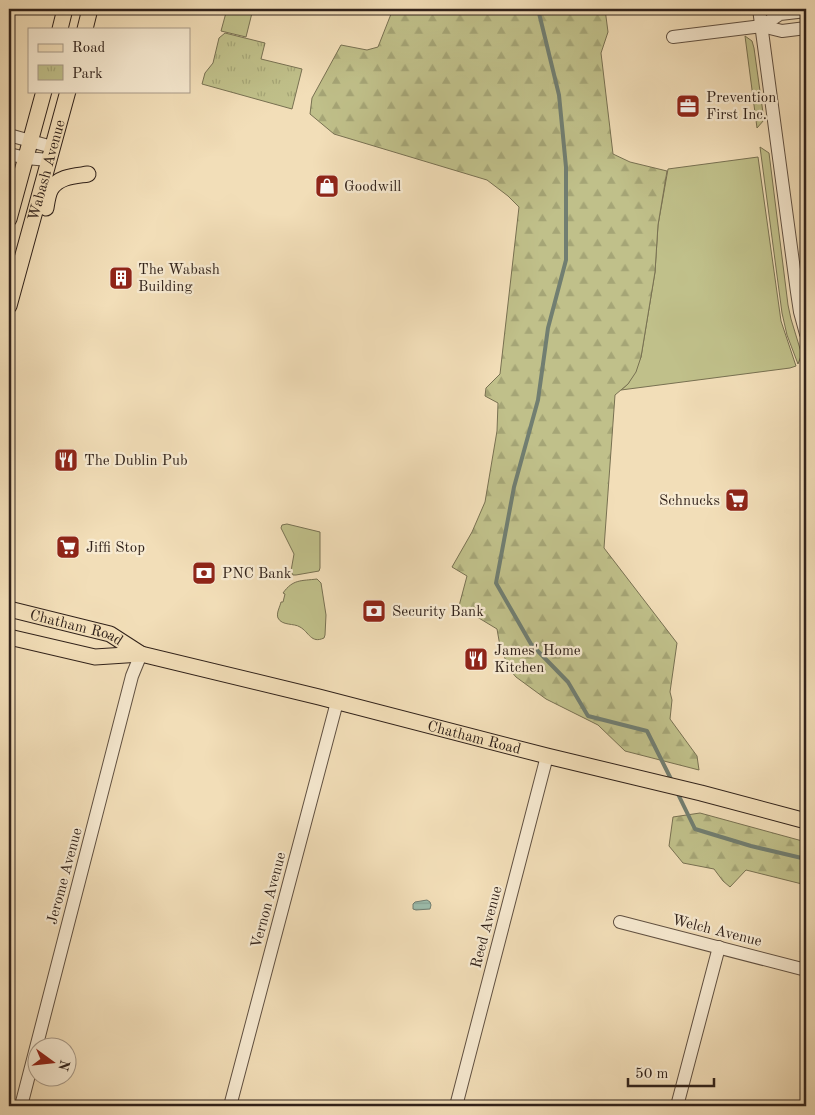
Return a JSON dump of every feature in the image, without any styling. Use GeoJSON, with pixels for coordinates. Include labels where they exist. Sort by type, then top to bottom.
{"type":"FeatureCollection","features":[{"type":"Feature","properties":{"kind":"main road"},"geometry":{"type":"LineString","coordinates":[[60,28],[66,9]]}},
{"type":"Feature","properties":{"kind":"main road"},"geometry":{"type":"LineString","coordinates":[[85,28],[90,9]]}},
{"type":"Feature","properties":{"kind":"main road","name":"Wabash Avenue"},"geometry":{"type":"LineString","coordinates":[[9,219],[44,92]]}},
{"type":"Feature","properties":{"kind":"main road","name":"Wabash Avenue"},"geometry":{"type":"LineString","coordinates":[[9,304],[68,92]]}},
{"type":"Feature","properties":{"kind":"main road"},"geometry":{"type":"LineString","coordinates":[[9,304],[29,271],[51,189],[65,178],[88,174]]}},
{"type":"Feature","properties":{"kind":"main road"},"geometry":{"type":"LineString","coordinates":[[9,598],[63,613],[96,631]]}},
{"type":"Feature","properties":{"kind":"main road","name":"Chatham Road"},"geometry":{"type":"LineString","coordinates":[[9,609],[110,634],[141,654]]}},
{"type":"Feature","properties":{"kind":"main road","name":"Chatham Road"},"geometry":{"type":"LineString","coordinates":[[9,637],[95,657],[141,654],[701,793],[806,821]]}},
{"type":"Feature","properties":{"kind":"street"},"geometry":{"type":"LineString","coordinates":[[759,9],[797,292],[806,334]]}},
{"type":"Feature","properties":{"kind":"street"},"geometry":{"type":"LineString","coordinates":[[762,26],[780,14],[806,11]]}},
{"type":"Feature","properties":{"kind":"street"},"geometry":{"type":"LineString","coordinates":[[673,37],[762,26],[782,31],[806,28]]}},
{"type":"Feature","properties":{"kind":"street"},"geometry":{"type":"LineString","coordinates":[[9,135],[30,141],[50,154]]}},
{"type":"Feature","properties":{"kind":"street"},"geometry":{"type":"LineString","coordinates":[[9,154],[26,158],[50,154]]}},
{"type":"Feature","properties":{"kind":"street","name":"Jerome Avenue"},"geometry":{"type":"LineString","coordinates":[[21,1106],[132,676],[141,654]]}},
{"type":"Feature","properties":{"kind":"street","name":"Vernon Avenue"},"geometry":{"type":"LineString","coordinates":[[230,1106],[337,702]]}},
{"type":"Feature","properties":{"kind":"street","name":"Reed Avenue"},"geometry":{"type":"LineString","coordinates":[[456,1106],[547,756]]}},
{"type":"Feature","properties":{"kind":"street","name":"Welch Avenue"},"geometry":{"type":"LineString","coordinates":[[620,922],[806,970]]}},
{"type":"Feature","properties":{"kind":"street"},"geometry":{"type":"LineString","coordinates":[[677,1106],[719,947]]}},
{"type":"Feature","properties":{"kind":"green space"},"geometry":{"type":"Polygon","coordinates":[[[227,9],[253,9],[246,37],[221,31],[227,9]]]}},
{"type":"Feature","properties":{"kind":"green space"},"geometry":{"type":"Polygon","coordinates":[[[393,9],[605,9],[608,32],[601,53],[613,154],[630,162],[667,171],[658,225],[655,272],[641,357],[636,372],[628,384],[615,395],[604,548],[677,643],[670,692],[672,700],[670,719],[697,756],[699,770],[625,751],[598,725],[546,699],[516,677],[509,669],[500,646],[497,629],[459,606],[467,576],[452,567],[472,532],[485,502],[497,431],[498,403],[485,396],[486,388],[500,374],[519,207],[487,180],[334,134],[310,114],[312,98],[341,45],[367,50],[378,47],[393,9]]]}},
{"type":"Feature","properties":{"kind":"green space"},"geometry":{"type":"Polygon","coordinates":[[[225,33],[265,43],[261,59],[302,69],[292,109],[202,84],[205,73],[213,63],[219,38],[225,33]]]}},
{"type":"Feature","properties":{"kind":"green space"},"geometry":{"type":"Polygon","coordinates":[[[745,36],[752,41],[754,48],[764,120],[757,128],[745,36]]]}},
{"type":"Feature","properties":{"kind":"green space"},"geometry":{"type":"Polygon","coordinates":[[[760,147],[769,153],[788,305],[801,352],[798,364],[787,335],[782,313],[760,147]]]}},
{"type":"Feature","properties":{"kind":"green space"},"geometry":{"type":"Polygon","coordinates":[[[758,157],[781,321],[796,366],[621,390],[628,384],[641,357],[655,272],[658,225],[668,169],[758,157]]]}},
{"type":"Feature","properties":{"kind":"green space"},"geometry":{"type":"Polygon","coordinates":[[[287,524],[320,532],[319,571],[293,575],[291,571],[294,554],[281,528],[282,525],[287,524]]]}},
{"type":"Feature","properties":{"kind":"green space"},"geometry":{"type":"Polygon","coordinates":[[[317,579],[321,583],[326,615],[324,638],[316,640],[300,627],[280,621],[277,614],[281,602],[283,602],[285,594],[283,593],[290,585],[317,579]]]}},
{"type":"Feature","properties":{"kind":"green space"},"geometry":{"type":"Polygon","coordinates":[[[700,813],[806,842],[806,885],[746,870],[730,887],[714,869],[683,863],[669,846],[673,817],[700,813]]]}},
{"type":"Feature","properties":{"kind":"shaded area"},"geometry":{"type":"Polygon","coordinates":[[[427,900],[431,905],[430,909],[413,909],[415,902],[427,900]]]}},
{"type":"Feature","properties":{"kind":"waterway"},"geometry":{"type":"LineString","coordinates":[[538,9],[559,95],[566,167],[566,260],[548,328],[538,400],[514,487],[496,583],[531,644],[568,682],[588,716],[647,731],[672,781]]}},
{"type":"Feature","properties":{"kind":"waterway"},"geometry":{"type":"LineString","coordinates":[[677,792],[695,829],[751,846],[806,859]]}},
{"type":"Feature","properties":{"kind":"place","name":"Prevention First Inc."},"geometry":{"type":"Point","coordinates":[688,106]}},
{"type":"Feature","properties":{"kind":"place","name":"Goodwill"},"geometry":{"type":"Point","coordinates":[327,186]}},
{"type":"Feature","properties":{"kind":"place","name":"The Wabash Building"},"geometry":{"type":"Point","coordinates":[121,278]}},
{"type":"Feature","properties":{"kind":"place","name":"The Dublin Pub"},"geometry":{"type":"Point","coordinates":[66,460]}},
{"type":"Feature","properties":{"kind":"place","name":"Schnucks"},"geometry":{"type":"Point","coordinates":[737,500]}},
{"type":"Feature","properties":{"kind":"place","name":"Jiffi Stop"},"geometry":{"type":"Point","coordinates":[68,547]}},
{"type":"Feature","properties":{"kind":"place","name":"PNC Bank"},"geometry":{"type":"Point","coordinates":[204,573]}},
{"type":"Feature","properties":{"kind":"place","name":"Security Bank"},"geometry":{"type":"Point","coordinates":[374,611]}},
{"type":"Feature","properties":{"kind":"place","name":"James' Home Kitchen"},"geometry":{"type":"Point","coordinates":[476,659]}}]}
